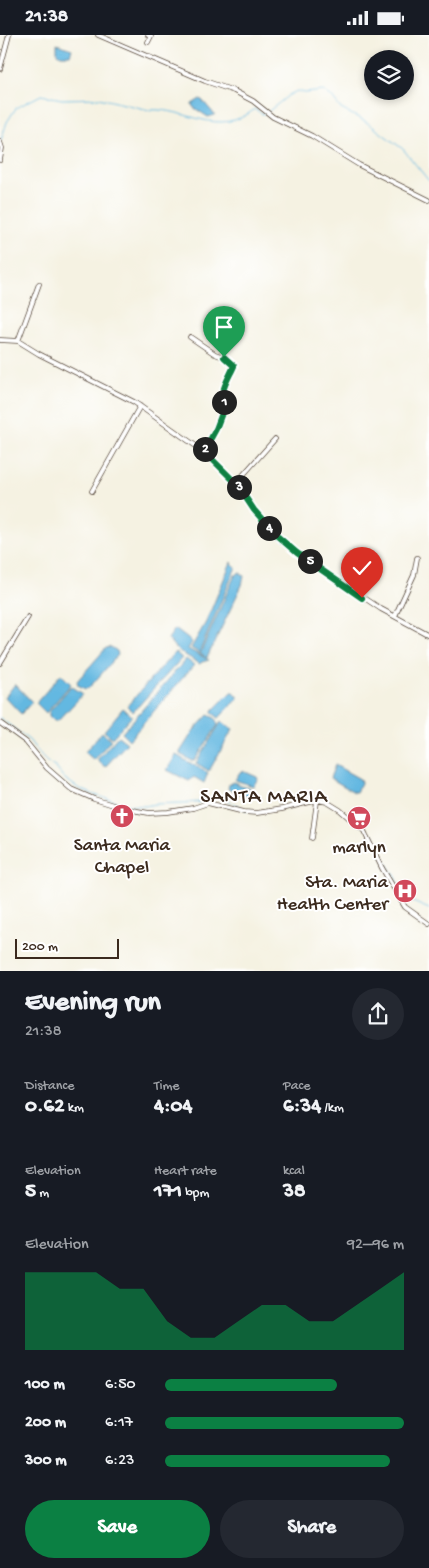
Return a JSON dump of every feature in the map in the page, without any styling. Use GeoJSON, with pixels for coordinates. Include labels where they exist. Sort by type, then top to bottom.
{"type":"FeatureCollection","features":[{"type":"Feature","properties":{"kind":"street"},"geometry":{"type":"LineString","coordinates":[[0,69],[9,35]]}},
{"type":"Feature","properties":{"kind":"street"},"geometry":{"type":"LineString","coordinates":[[98,35],[205,81],[234,91],[253,101],[273,117],[312,136],[359,165],[429,200]]}},
{"type":"Feature","properties":{"kind":"street"},"geometry":{"type":"LineString","coordinates":[[148,35],[151,37],[148,42]]}},
{"type":"Feature","properties":{"kind":"street"},"geometry":{"type":"LineString","coordinates":[[0,142],[2,148],[0,160]]}},
{"type":"Feature","properties":{"kind":"street"},"geometry":{"type":"LineString","coordinates":[[18,341],[39,285]]}},
{"type":"Feature","properties":{"kind":"street"},"geometry":{"type":"LineString","coordinates":[[190,337],[234,366],[222,392],[225,405],[223,413],[204,451]]}},
{"type":"Feature","properties":{"kind":"street"},"geometry":{"type":"LineString","coordinates":[[0,340],[18,341],[39,354],[110,388],[140,406],[204,451],[236,483],[254,510],[276,535],[297,553],[343,585],[429,635]]}},
{"type":"Feature","properties":{"kind":"street"},"geometry":{"type":"LineString","coordinates":[[92,491],[140,406]]}},
{"type":"Feature","properties":{"kind":"street"},"geometry":{"type":"LineString","coordinates":[[236,483],[275,439]]}},
{"type":"Feature","properties":{"kind":"street"},"geometry":{"type":"LineString","coordinates":[[395,616],[414,575],[417,558]]}},
{"type":"Feature","properties":{"kind":"street"},"geometry":{"type":"LineString","coordinates":[[0,663],[28,617]]}},
{"type":"Feature","properties":{"kind":"street"},"geometry":{"type":"LineString","coordinates":[[0,723],[26,743],[47,768],[71,789],[94,799],[126,809],[149,813],[168,812],[208,803],[244,812],[257,813],[317,801],[327,802],[340,810],[364,831],[382,869],[405,907],[429,924]]}},
{"type":"Feature","properties":{"kind":"street"},"geometry":{"type":"LineString","coordinates":[[312,838],[317,801]]}},
{"type":"Feature","properties":{"kind":"water"},"geometry":{"type":"Polygon","coordinates":[[[57,44],[72,49],[70,55],[61,55],[57,52],[57,44]]]}},
{"type":"Feature","properties":{"kind":"water"},"geometry":{"type":"Polygon","coordinates":[[[200,99],[215,115],[208,117],[193,107],[192,104],[200,99]]]}},
{"type":"Feature","properties":{"kind":"water"},"geometry":{"type":"Polygon","coordinates":[[[231,562],[236,567],[199,653],[191,648],[206,622],[231,562]]]}},
{"type":"Feature","properties":{"kind":"water"},"geometry":{"type":"Polygon","coordinates":[[[239,572],[244,576],[242,585],[207,658],[200,654],[235,575],[239,572]]]}},
{"type":"Feature","properties":{"kind":"water"},"geometry":{"type":"Polygon","coordinates":[[[175,629],[192,642],[188,649],[209,660],[200,664],[177,650],[168,639],[175,629]]]}},
{"type":"Feature","properties":{"kind":"water"},"geometry":{"type":"Polygon","coordinates":[[[111,647],[117,651],[118,655],[89,688],[85,689],[78,685],[77,681],[106,648],[111,647]]]}},
{"type":"Feature","properties":{"kind":"water"},"geometry":{"type":"Polygon","coordinates":[[[175,652],[182,658],[133,712],[127,706],[175,652]]]}},
{"type":"Feature","properties":{"kind":"water"},"geometry":{"type":"Polygon","coordinates":[[[186,659],[194,665],[129,740],[122,733],[186,659]]]}},
{"type":"Feature","properties":{"kind":"water"},"geometry":{"type":"Polygon","coordinates":[[[61,674],[71,684],[46,713],[36,703],[61,674]]]}},
{"type":"Feature","properties":{"kind":"water"},"geometry":{"type":"Polygon","coordinates":[[[15,684],[32,702],[21,714],[5,697],[15,684]]]}},
{"type":"Feature","properties":{"kind":"water"},"geometry":{"type":"Polygon","coordinates":[[[71,686],[83,694],[58,721],[54,721],[49,716],[49,712],[71,686]]]}},
{"type":"Feature","properties":{"kind":"water"},"geometry":{"type":"Polygon","coordinates":[[[231,692],[238,696],[238,698],[219,718],[211,712],[231,692]]]}},
{"type":"Feature","properties":{"kind":"water"},"geometry":{"type":"Polygon","coordinates":[[[123,708],[132,716],[112,738],[104,731],[123,708]]]}},
{"type":"Feature","properties":{"kind":"water"},"geometry":{"type":"Polygon","coordinates":[[[208,715],[215,718],[218,725],[195,760],[192,761],[180,754],[180,752],[194,730],[208,715]]]}},
{"type":"Feature","properties":{"kind":"water"},"geometry":{"type":"Polygon","coordinates":[[[221,722],[233,729],[209,771],[196,763],[221,722]]]}},
{"type":"Feature","properties":{"kind":"water"},"geometry":{"type":"Polygon","coordinates":[[[102,732],[111,740],[94,760],[85,752],[102,732]]]}},
{"type":"Feature","properties":{"kind":"water"},"geometry":{"type":"Polygon","coordinates":[[[118,736],[127,743],[105,767],[97,760],[118,736]]]}},
{"type":"Feature","properties":{"kind":"water"},"geometry":{"type":"Polygon","coordinates":[[[176,755],[208,773],[204,783],[194,777],[189,781],[167,770],[176,755]]]}},
{"type":"Feature","properties":{"kind":"water"},"geometry":{"type":"Polygon","coordinates":[[[335,765],[360,779],[361,783],[356,792],[330,778],[335,765]]]}},
{"type":"Feature","properties":{"kind":"water"},"geometry":{"type":"Polygon","coordinates":[[[243,771],[257,777],[258,779],[253,786],[235,780],[240,772],[243,771]]]}},
{"type":"Feature","properties":{"kind":"water"},"geometry":{"type":"Polygon","coordinates":[[[233,782],[252,789],[249,797],[228,789],[229,784],[233,782]]]}},
{"type":"Feature","properties":{"kind":"waterway"},"geometry":{"type":"LineString","coordinates":[[269,111],[297,91],[305,93],[324,91],[331,96],[341,109],[365,121],[403,149],[429,181]]}},
{"type":"Feature","properties":{"kind":"waterway"},"geometry":{"type":"LineString","coordinates":[[1,140],[7,122],[16,108],[41,95],[62,99],[99,98],[149,110],[163,110],[215,122],[241,118],[255,109],[262,114],[265,113]]}},
{"type":"Feature","properties":{"kind":"waterway"},"geometry":{"type":"LineString","coordinates":[[0,718],[29,740],[42,757],[56,768],[64,778],[78,788],[95,795],[127,805],[145,806],[204,802],[213,797],[224,798],[248,811]]}},
{"type":"Feature","properties":{"kind":"waterway"},"geometry":{"type":"LineString","coordinates":[[368,837],[373,834],[381,854],[396,877],[406,899],[429,909]]}},
{"type":"Feature","properties":{"kind":"place","name":"Santa Maria Chapel"},"geometry":{"type":"Point","coordinates":[122,816]}},
{"type":"Feature","properties":{"kind":"place","name":"marlyn"},"geometry":{"type":"Point","coordinates":[359,818]}},
{"type":"Feature","properties":{"kind":"place","name":"Sta. Maria Health Center"},"geometry":{"type":"Point","coordinates":[405,891]}},
{"type":"Feature","properties":{"kind":"district","name":"SANTA MARIA"},"geometry":{"type":"Point","coordinates":[264,795]}},
{"type":"Feature","properties":{"kind":"route"},"geometry":{"type":"LineString","coordinates":[[224,357],[234,366],[222,392],[225,405],[223,413],[204,451],[236,483],[254,510],[276,535],[297,553],[362,598]]}}]}
